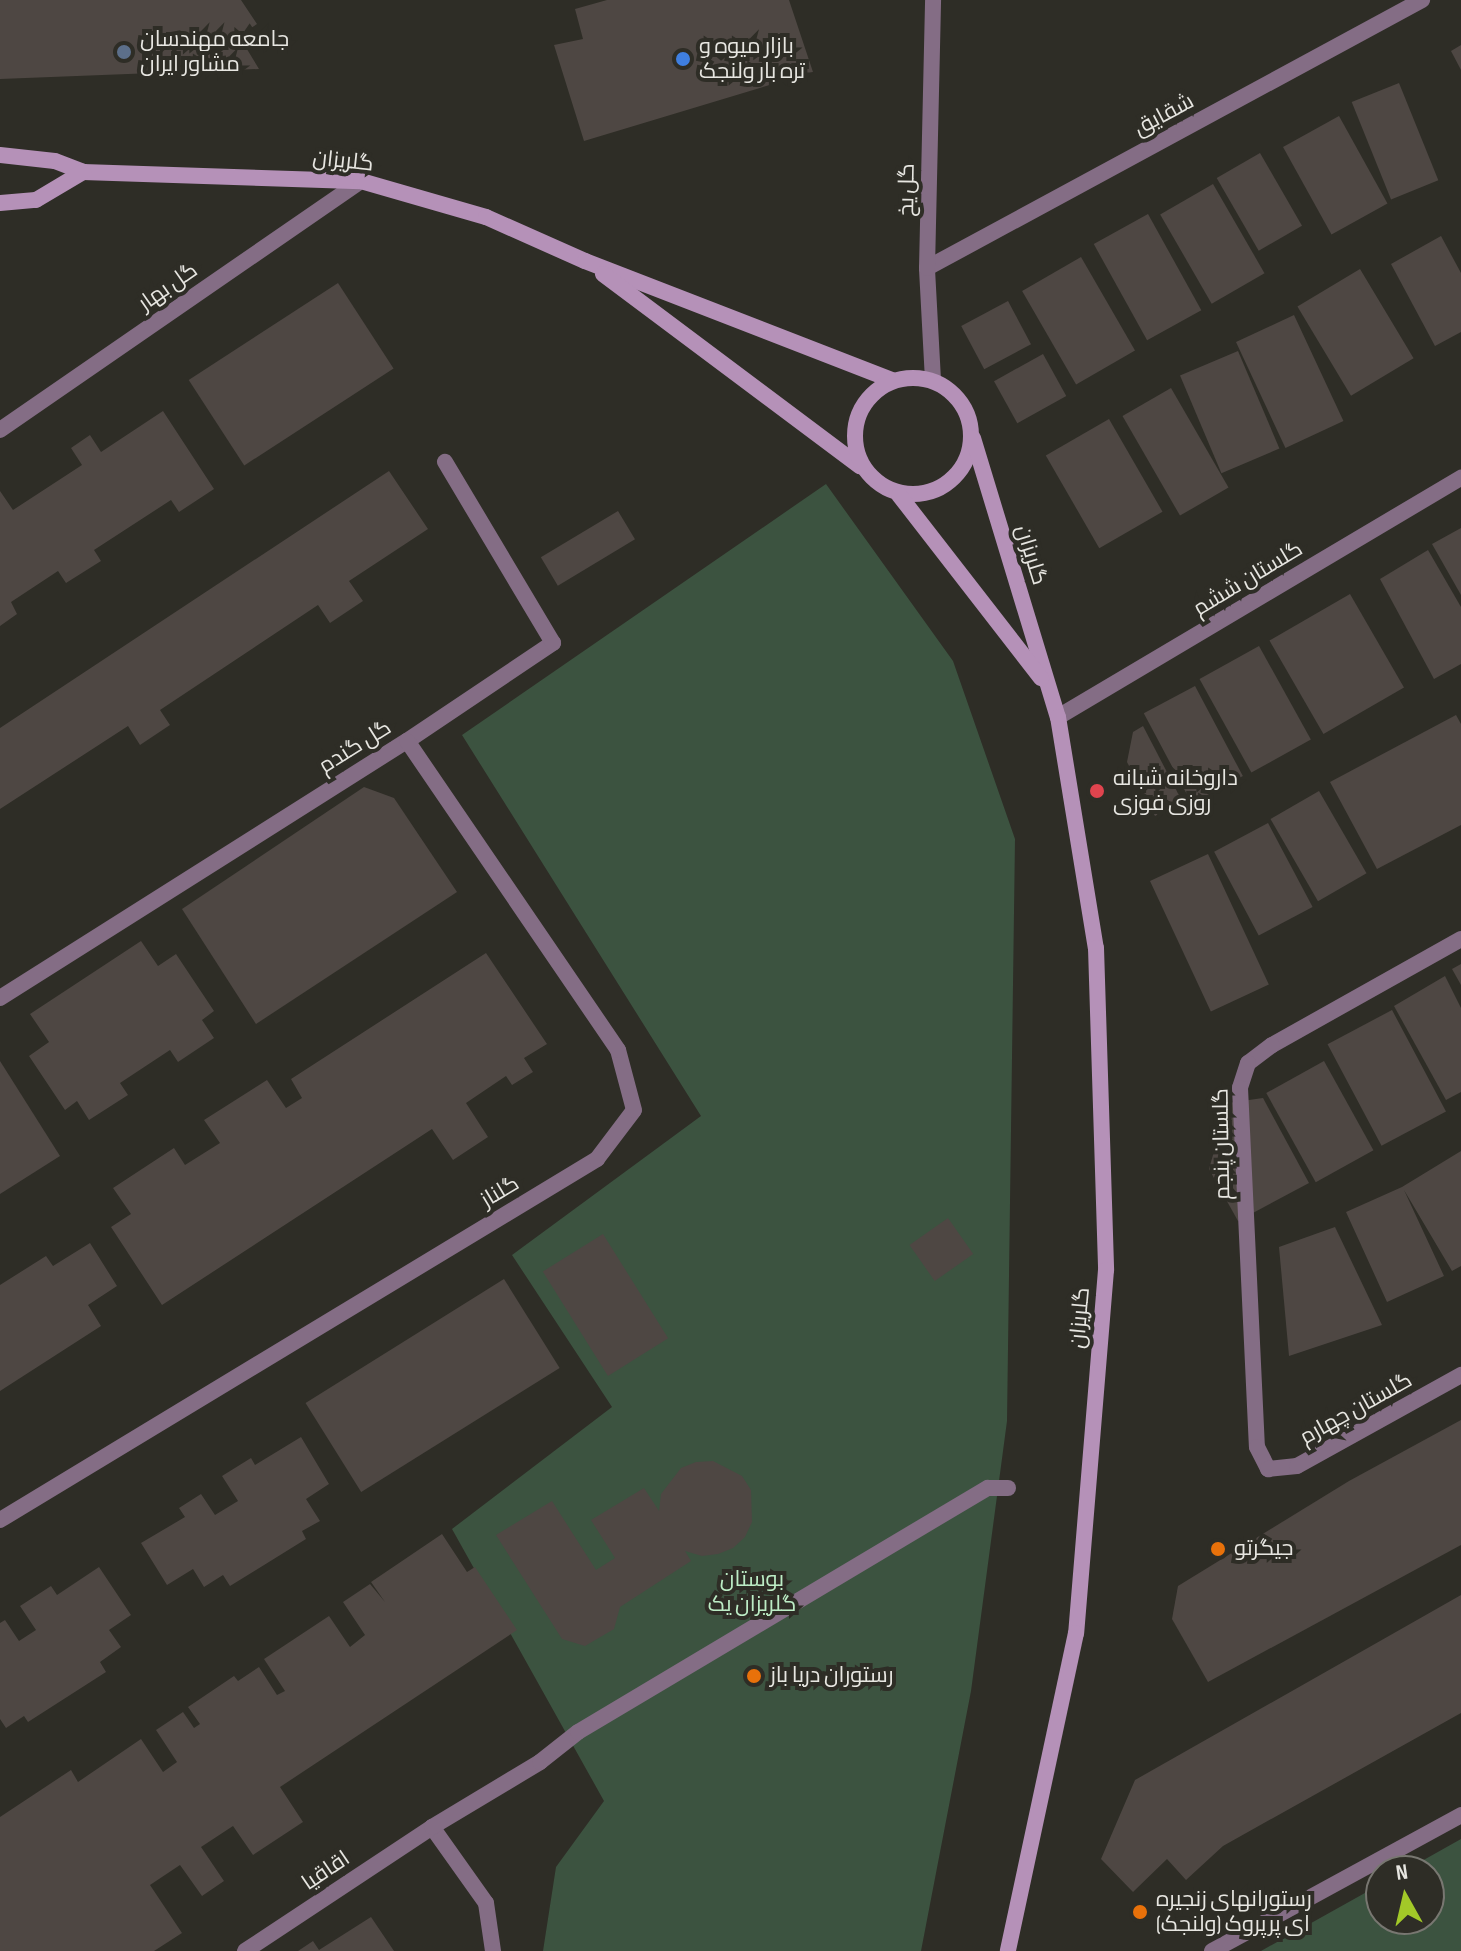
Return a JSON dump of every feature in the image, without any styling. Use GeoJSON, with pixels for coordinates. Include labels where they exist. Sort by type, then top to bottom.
{"type":"FeatureCollection","features":[{"type":"Feature","properties":{"kind":"street","name":"گل یخ"},"geometry":{"type":"LineString","coordinates":[[933,0],[927,268],[933,380]]}},
{"type":"Feature","properties":{"kind":"street","name":"شقایق"},"geometry":{"type":"LineString","coordinates":[[927,268],[1422,0]]}},
{"type":"Feature","properties":{"kind":"street","name":"گلریزان"},"geometry":{"type":"LineString","coordinates":[[0,155],[55,161],[83,172],[361,181],[486,217],[585,261],[892,380]]}},
{"type":"Feature","properties":{"kind":"street"},"geometry":{"type":"LineString","coordinates":[[0,203],[36,200],[83,172]]}},
{"type":"Feature","properties":{"kind":"street","name":"گل بهار"},"geometry":{"type":"LineString","coordinates":[[0,430],[361,181]]}},
{"type":"Feature","properties":{"kind":"street","name":"گلریزان"},"geometry":{"type":"LineString","coordinates":[[585,261],[860,466]]}},
{"type":"Feature","properties":{"kind":"street"},"geometry":{"type":"LineString","coordinates":[[892,380],[933,380],[962,403],[973,438],[961,471],[933,492],[899,495],[860,466],[853,433],[864,401],[892,380]]}},
{"type":"Feature","properties":{"kind":"street","name":"گلریزان"},"geometry":{"type":"LineString","coordinates":[[973,438],[1058,717],[1096,948],[1106,1270],[1076,1633],[1008,1951]]}},
{"type":"Feature","properties":{"kind":"street","name":"گل گندم"},"geometry":{"type":"LineString","coordinates":[[0,998],[407,741],[553,643],[445,462]]}},
{"type":"Feature","properties":{"kind":"street","name":"گلستان ششم"},"geometry":{"type":"LineString","coordinates":[[1058,717],[1461,478]]}},
{"type":"Feature","properties":{"kind":"street","name":"گلریزان"},"geometry":{"type":"LineString","coordinates":[[899,495],[1046,685]]}},
{"type":"Feature","properties":{"kind":"street","name":"گلناز"},"geometry":{"type":"LineString","coordinates":[[0,1520],[597,1159],[634,1110],[618,1050],[407,741]]}},
{"type":"Feature","properties":{"kind":"street","name":"گلستان پنجم"},"geometry":{"type":"LineString","coordinates":[[1268,1469],[1257,1447],[1256,1431],[1240,1088],[1248,1063],[1272,1045],[1461,939]]}},
{"type":"Feature","properties":{"kind":"street","name":"گلستان چهارم"},"geometry":{"type":"LineString","coordinates":[[1268,1469],[1297,1466],[1461,1375]]}},
{"type":"Feature","properties":{"kind":"street","name":"اقاقیا"},"geometry":{"type":"LineString","coordinates":[[245,1951],[432,1827],[540,1762],[578,1732],[988,1488],[1008,1488]]}},
{"type":"Feature","properties":{"kind":"street"},"geometry":{"type":"LineString","coordinates":[[1212,1951],[1461,1815]]}},
{"type":"Feature","properties":{"kind":"street"},"geometry":{"type":"LineString","coordinates":[[432,1827],[486,1903],[493,1951]]}},
{"type":"Feature","properties":{"kind":"green space","name":"بوستان گلریزان یک"},"geometry":{"type":"Polygon","coordinates":[[[826,484],[953,661],[1015,839],[1007,1421],[971,1691],[921,1951],[543,1951],[556,1867],[604,1801],[452,1529],[612,1407],[512,1255],[701,1116],[462,735],[826,484]]]}},
{"type":"Feature","properties":{"kind":"green space"},"geometry":{"type":"Polygon","coordinates":[[[1461,1839],[1461,1951],[1261,1951],[1365,1893],[1365,1935],[1445,1935],[1445,1855],[1432,1855],[1461,1839]]]}},
{"type":"Feature","properties":{"kind":"building","name":"جامعه مهندسان مشاور ایران"},"geometry":{"type":"Polygon","coordinates":[[[0,0],[241,0],[257,24],[239,36],[259,69],[0,79],[0,0]]]}},
{"type":"Feature","properties":{"kind":"building","name":"بازار میوه و تره بار ولنجک"},"geometry":{"type":"Polygon","coordinates":[[[607,0],[789,0],[813,72],[584,141],[554,45],[583,39],[575,9],[607,0]]]}},
{"type":"Feature","properties":{"kind":"building"},"geometry":{"type":"Polygon","coordinates":[[[1461,45],[1461,70],[1451,51],[1461,45]]]}},
{"type":"Feature","properties":{"kind":"building"},"geometry":{"type":"Polygon","coordinates":[[[1399,83],[1438,180],[1391,199],[1352,102],[1399,83]]]}},
{"type":"Feature","properties":{"kind":"building"},"geometry":{"type":"Polygon","coordinates":[[[1339,116],[1387,203],[1332,234],[1283,147],[1339,116]]]}},
{"type":"Feature","properties":{"kind":"building"},"geometry":{"type":"Polygon","coordinates":[[[1260,153],[1302,226],[1259,251],[1217,178],[1260,153]]]}},
{"type":"Feature","properties":{"kind":"building"},"geometry":{"type":"Polygon","coordinates":[[[1213,184],[1264,273],[1212,304],[1160,214],[1213,184]]]}},
{"type":"Feature","properties":{"kind":"building"},"geometry":{"type":"Polygon","coordinates":[[[1148,214],[1201,310],[1147,340],[1094,244],[1148,214]]]}},
{"type":"Feature","properties":{"kind":"building"},"geometry":{"type":"Polygon","coordinates":[[[1441,236],[1461,273],[1461,332],[1435,346],[1391,264],[1441,236]]]}},
{"type":"Feature","properties":{"kind":"building"},"geometry":{"type":"Polygon","coordinates":[[[1081,257],[1135,351],[1076,385],[1022,291],[1081,257]]]}},
{"type":"Feature","properties":{"kind":"building"},"geometry":{"type":"Polygon","coordinates":[[[1360,269],[1414,358],[1351,396],[1297,307],[1360,269]]]}},
{"type":"Feature","properties":{"kind":"building"},"geometry":{"type":"Polygon","coordinates":[[[338,283],[394,369],[244,465],[189,380],[338,283]]]}},
{"type":"Feature","properties":{"kind":"building"},"geometry":{"type":"Polygon","coordinates":[[[1008,301],[1031,344],[984,369],[961,326],[1008,301]]]}},
{"type":"Feature","properties":{"kind":"building"},"geometry":{"type":"Polygon","coordinates":[[[1294,315],[1343,421],[1285,448],[1236,342],[1294,315]]]}},
{"type":"Feature","properties":{"kind":"building"},"geometry":{"type":"Polygon","coordinates":[[[1238,351],[1279,449],[1221,473],[1180,376],[1238,351]]]}},
{"type":"Feature","properties":{"kind":"building"},"geometry":{"type":"Polygon","coordinates":[[[1043,354],[1066,396],[1017,423],[994,381],[1043,354]]]}},
{"type":"Feature","properties":{"kind":"building"},"geometry":{"type":"Polygon","coordinates":[[[1171,388],[1228,488],[1180,516],[1123,416],[1171,388]]]}},
{"type":"Feature","properties":{"kind":"building"},"geometry":{"type":"Polygon","coordinates":[[[163,411],[214,489],[179,512],[171,500],[94,550],[101,561],[66,583],[58,571],[11,602],[17,614],[0,626],[0,491],[13,510],[82,465],[71,448],[90,435],[101,452],[163,411]]]}},
{"type":"Feature","properties":{"kind":"building"},"geometry":{"type":"Polygon","coordinates":[[[1109,419],[1162,512],[1099,548],[1046,456],[1109,419]]]}},
{"type":"Feature","properties":{"kind":"building"},"geometry":{"type":"Polygon","coordinates":[[[389,471],[428,529],[349,581],[363,601],[330,623],[318,605],[160,710],[170,725],[140,745],[128,726],[0,809],[0,728],[389,471]]]}},
{"type":"Feature","properties":{"kind":"building"},"geometry":{"type":"Polygon","coordinates":[[[618,511],[635,539],[558,586],[541,557],[618,511]]]}},
{"type":"Feature","properties":{"kind":"building"},"geometry":{"type":"Polygon","coordinates":[[[1461,528],[1461,595],[1432,544],[1461,528]]]}},
{"type":"Feature","properties":{"kind":"building"},"geometry":{"type":"Polygon","coordinates":[[[1428,550],[1461,607],[1461,664],[1434,679],[1380,579],[1428,550]]]}},
{"type":"Feature","properties":{"kind":"building"},"geometry":{"type":"Polygon","coordinates":[[[1350,594],[1404,688],[1323,734],[1269,640],[1350,594]]]}},
{"type":"Feature","properties":{"kind":"building"},"geometry":{"type":"Polygon","coordinates":[[[1259,646],[1311,740],[1251,773],[1200,679],[1259,646]]]}},
{"type":"Feature","properties":{"kind":"building"},"geometry":{"type":"Polygon","coordinates":[[[1195,686],[1243,776],[1192,803],[1144,713],[1195,686]]]}},
{"type":"Feature","properties":{"kind":"building"},"geometry":{"type":"Polygon","coordinates":[[[1456,715],[1461,724],[1461,825],[1377,869],[1330,782],[1456,715]]]}},
{"type":"Feature","properties":{"kind":"building"},"geometry":{"type":"Polygon","coordinates":[[[1143,726],[1182,801],[1155,816],[1127,762],[1133,732],[1143,726]]]}},
{"type":"Feature","properties":{"kind":"building"},"geometry":{"type":"Polygon","coordinates":[[[364,787],[394,798],[457,892],[256,1024],[182,909],[364,787]]]}},
{"type":"Feature","properties":{"kind":"building"},"geometry":{"type":"Polygon","coordinates":[[[1319,791],[1366,873],[1318,901],[1271,819],[1319,791]]]}},
{"type":"Feature","properties":{"kind":"building"},"geometry":{"type":"Polygon","coordinates":[[[1268,823],[1313,907],[1259,936],[1214,852],[1268,823]]]}},
{"type":"Feature","properties":{"kind":"building"},"geometry":{"type":"Polygon","coordinates":[[[1208,854],[1269,985],[1211,1012],[1150,881],[1208,854]]]}},
{"type":"Feature","properties":{"kind":"building"},"geometry":{"type":"Polygon","coordinates":[[[141,941],[158,966],[176,954],[214,1011],[202,1020],[214,1038],[178,1062],[170,1050],[120,1083],[128,1095],[89,1120],[77,1101],[65,1110],[29,1056],[49,1042],[30,1014],[141,941]]]}},
{"type":"Feature","properties":{"kind":"building"},"geometry":{"type":"Polygon","coordinates":[[[486,953],[547,1044],[524,1058],[533,1072],[512,1085],[506,1076],[466,1103],[488,1137],[453,1160],[432,1129],[162,1305],[111,1227],[131,1214],[113,1188],[174,1148],[185,1165],[220,1143],[204,1120],[267,1080],[286,1108],[302,1098],[291,1079],[486,953]]]}},
{"type":"Feature","properties":{"kind":"building"},"geometry":{"type":"Polygon","coordinates":[[[1461,964],[1461,985],[1452,969],[1461,964]]]}},
{"type":"Feature","properties":{"kind":"building"},"geometry":{"type":"Polygon","coordinates":[[[1445,976],[1461,1008],[1461,1092],[1446,1100],[1394,1006],[1445,976]]]}},
{"type":"Feature","properties":{"kind":"building"},"geometry":{"type":"Polygon","coordinates":[[[1392,1010],[1446,1112],[1382,1146],[1328,1044],[1392,1010]]]}},
{"type":"Feature","properties":{"kind":"building"},"geometry":{"type":"Polygon","coordinates":[[[0,1061],[60,1156],[0,1194],[0,1061]]]}},
{"type":"Feature","properties":{"kind":"building"},"geometry":{"type":"Polygon","coordinates":[[[1324,1061],[1373,1150],[1316,1182],[1266,1093],[1324,1061]]]}},
{"type":"Feature","properties":{"kind":"building"},"geometry":{"type":"Polygon","coordinates":[[[1263,1098],[1309,1183],[1238,1221],[1209,1169],[1228,1103],[1263,1098]]]}},
{"type":"Feature","properties":{"kind":"building"},"geometry":{"type":"Polygon","coordinates":[[[1461,1151],[1461,1266],[1452,1271],[1404,1190],[1444,1276],[1387,1302],[1346,1212],[1402,1187],[1461,1151]]]}},
{"type":"Feature","properties":{"kind":"building"},"geometry":{"type":"Polygon","coordinates":[[[948,1218],[973,1254],[935,1281],[909,1245],[948,1218]]]}},
{"type":"Feature","properties":{"kind":"building"},"geometry":{"type":"Polygon","coordinates":[[[1335,1227],[1382,1325],[1289,1356],[1279,1247],[1335,1227]]]}},
{"type":"Feature","properties":{"kind":"building"},"geometry":{"type":"Polygon","coordinates":[[[603,1234],[668,1338],[608,1376],[543,1272],[603,1234]]]}},
{"type":"Feature","properties":{"kind":"building"},"geometry":{"type":"Polygon","coordinates":[[[90,1243],[117,1286],[88,1305],[101,1326],[0,1391],[0,1285],[46,1256],[53,1266],[90,1243]]]}},
{"type":"Feature","properties":{"kind":"building"},"geometry":{"type":"Polygon","coordinates":[[[504,1279],[560,1368],[361,1492],[306,1403],[504,1279]]]}},
{"type":"Feature","properties":{"kind":"building"},"geometry":{"type":"Polygon","coordinates":[[[1461,1420],[1461,1545],[1208,1682],[1172,1619],[1178,1586],[1349,1481],[1461,1420]]]}},
{"type":"Feature","properties":{"kind":"building"},"geometry":{"type":"Polygon","coordinates":[[[301,1437],[329,1484],[306,1499],[320,1521],[302,1531],[306,1539],[230,1586],[223,1575],[204,1587],[193,1569],[167,1585],[141,1543],[185,1517],[179,1508],[201,1494],[215,1515],[238,1501],[222,1476],[251,1458],[255,1465],[301,1437]]]}},
{"type":"Feature","properties":{"kind":"building"},"geometry":{"type":"Polygon","coordinates":[[[713,1461],[742,1476],[751,1490],[752,1522],[745,1537],[733,1548],[718,1554],[702,1556],[685,1551],[691,1561],[620,1607],[614,1629],[585,1646],[562,1639],[496,1535],[552,1501],[596,1570],[615,1558],[591,1520],[644,1488],[659,1511],[661,1494],[681,1468],[696,1462],[713,1461]]]}},
{"type":"Feature","properties":{"kind":"building"},"geometry":{"type":"Polygon","coordinates":[[[442,1534],[467,1572],[475,1567],[517,1630],[280,1787],[303,1822],[253,1855],[233,1826],[201,1847],[224,1881],[202,1896],[180,1865],[150,1885],[182,1933],[154,1951],[0,1951],[0,1817],[71,1770],[78,1782],[141,1739],[163,1772],[177,1762],[156,1730],[183,1712],[194,1728],[200,1724],[188,1707],[234,1676],[238,1681],[259,1667],[277,1695],[285,1691],[264,1659],[329,1616],[350,1647],[365,1635],[343,1602],[370,1584],[385,1602],[371,1582],[442,1534]]]}},
{"type":"Feature","properties":{"kind":"building"},"geometry":{"type":"Polygon","coordinates":[[[99,1567],[131,1615],[109,1630],[121,1647],[100,1662],[106,1672],[28,1722],[24,1716],[6,1728],[0,1719],[0,1623],[5,1620],[19,1641],[36,1630],[20,1606],[51,1586],[57,1595],[99,1567]]]}},
{"type":"Feature","properties":{"kind":"building"},"geometry":{"type":"Polygon","coordinates":[[[1461,1595],[1461,1713],[1223,1846],[1186,1880],[1167,1859],[1133,1892],[1101,1859],[1135,1780],[1461,1595]]]}},
{"type":"Feature","properties":{"kind":"building"},"geometry":{"type":"Polygon","coordinates":[[[371,1917],[394,1951],[298,1951],[313,1941],[319,1950],[371,1917]]]}},
{"type":"Feature","properties":{"kind":"place","name":"جامعه مهندسان مشاور ایران"},"geometry":{"type":"Point","coordinates":[124,52]}},
{"type":"Feature","properties":{"kind":"place","name":"بازار میوه و تره بار ولنجک"},"geometry":{"type":"Point","coordinates":[683,59]}},
{"type":"Feature","properties":{"kind":"place","name":"داروخانه شبانه روزی فوزی"},"geometry":{"type":"Point","coordinates":[1097,791]}},
{"type":"Feature","properties":{"kind":"place","name":"جیگرتو"},"geometry":{"type":"Point","coordinates":[1218,1549]}},
{"type":"Feature","properties":{"kind":"place","name":"رستوران دریا باز"},"geometry":{"type":"Point","coordinates":[754,1676]}},
{"type":"Feature","properties":{"kind":"place","name":"رستورانهای زنجیره ای پرپروک (ولنجک)"},"geometry":{"type":"Point","coordinates":[1140,1912]}}]}
